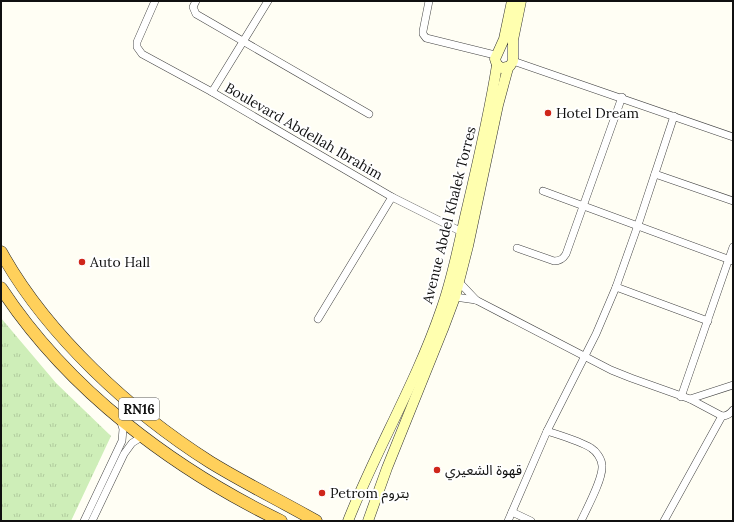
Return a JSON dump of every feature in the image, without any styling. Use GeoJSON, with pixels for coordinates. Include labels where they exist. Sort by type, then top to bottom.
{"type":"FeatureCollection","features":[{"type":"Feature","properties":{"kind":"highway","name":"RN16"},"geometry":{"type":"LineString","coordinates":[[1,252],[35,305],[60,335],[134,406],[180,442],[211,463],[316,521]]}},
{"type":"Feature","properties":{"kind":"highway","name":"RN16"},"geometry":{"type":"LineString","coordinates":[[1,288],[37,338],[70,373],[119,417],[203,479],[281,521]]}},
{"type":"Feature","properties":{"kind":"main road","name":"Avenue Abdel Khalek Torres"},"geometry":{"type":"LineString","coordinates":[[348,521],[359,492],[387,436],[434,328],[446,295],[462,232],[489,109],[497,57],[504,39],[512,1]]}},
{"type":"Feature","properties":{"kind":"main road","name":"Avenue Abdel Khalek Torres"},"geometry":{"type":"LineString","coordinates":[[368,521],[387,468],[455,297],[468,246],[498,105],[511,61],[513,40],[521,1]]}},
{"type":"Feature","properties":{"kind":"main road"},"geometry":{"type":"LineString","coordinates":[[505,49],[508,50],[511,61],[502,68],[497,57],[505,49]]}},
{"type":"Feature","properties":{"kind":"street","name":"Boulevard Abdellah Ibrahim"},"geometry":{"type":"LineString","coordinates":[[155,1],[137,42],[137,47],[142,54],[212,92],[392,197],[462,232]]}},
{"type":"Feature","properties":{"kind":"street"},"geometry":{"type":"LineString","coordinates":[[196,1],[193,8],[196,14],[369,114]]}},
{"type":"Feature","properties":{"kind":"street"},"geometry":{"type":"LineString","coordinates":[[212,92],[268,1]]}},
{"type":"Feature","properties":{"kind":"street"},"geometry":{"type":"LineString","coordinates":[[429,1],[423,31],[426,38],[497,57]]}},
{"type":"Feature","properties":{"kind":"street"},"geometry":{"type":"LineString","coordinates":[[511,61],[733,137]]}},
{"type":"Feature","properties":{"kind":"street"},"geometry":{"type":"LineString","coordinates":[[517,248],[554,261],[563,259],[569,248],[622,98]]}},
{"type":"Feature","properties":{"kind":"street"},"geometry":{"type":"LineString","coordinates":[[508,521],[547,431],[584,355],[596,334],[616,287],[674,116]]}},
{"type":"Feature","properties":{"kind":"street"},"geometry":{"type":"LineString","coordinates":[[655,174],[733,201]]}},
{"type":"Feature","properties":{"kind":"street"},"geometry":{"type":"LineString","coordinates":[[543,191],[731,260]]}},
{"type":"Feature","properties":{"kind":"street"},"geometry":{"type":"LineString","coordinates":[[318,319],[392,197]]}},
{"type":"Feature","properties":{"kind":"street"},"geometry":{"type":"LineString","coordinates":[[681,396],[731,260],[733,248]]}},
{"type":"Feature","properties":{"kind":"street"},"geometry":{"type":"LineString","coordinates":[[459,282],[476,300]]}},
{"type":"Feature","properties":{"kind":"street"},"geometry":{"type":"LineString","coordinates":[[616,287],[708,321]]}},
{"type":"Feature","properties":{"kind":"street"},"geometry":{"type":"LineString","coordinates":[[455,297],[476,300],[624,376],[690,399],[722,416],[730,414],[733,410]]}},
{"type":"Feature","properties":{"kind":"street"},"geometry":{"type":"LineString","coordinates":[[690,399],[733,385]]}},
{"type":"Feature","properties":{"kind":"street"},"geometry":{"type":"LineString","coordinates":[[664,521],[722,416]]}},
{"type":"Feature","properties":{"kind":"street"},"geometry":{"type":"LineString","coordinates":[[84,521],[122,441],[123,429],[119,417]]}},
{"type":"Feature","properties":{"kind":"street"},"geometry":{"type":"LineString","coordinates":[[547,431],[591,448],[601,460],[602,465],[599,480],[581,521]]}},
{"type":"Feature","properties":{"kind":"street"},"geometry":{"type":"LineString","coordinates":[[92,521],[124,454],[132,443],[143,436]]}},
{"type":"Feature","properties":{"kind":"street"},"geometry":{"type":"LineString","coordinates":[[512,512],[531,521]]}},
{"type":"Feature","properties":{"kind":"green space"},"geometry":{"type":"Polygon","coordinates":[[[1,318],[56,383],[111,436],[71,521],[1,521],[1,318]]]}},
{"type":"Feature","properties":{"kind":"place","name":"Hotel Dream"},"geometry":{"type":"Point","coordinates":[548,113]}},
{"type":"Feature","properties":{"kind":"place","name":"Auto Hall"},"geometry":{"type":"Point","coordinates":[82,262]}},
{"type":"Feature","properties":{"kind":"place","name":"قهوة الشعيري"},"geometry":{"type":"Point","coordinates":[437,470]}},
{"type":"Feature","properties":{"kind":"place","name":"Petrom بتروم"},"geometry":{"type":"Point","coordinates":[322,493]}}]}
